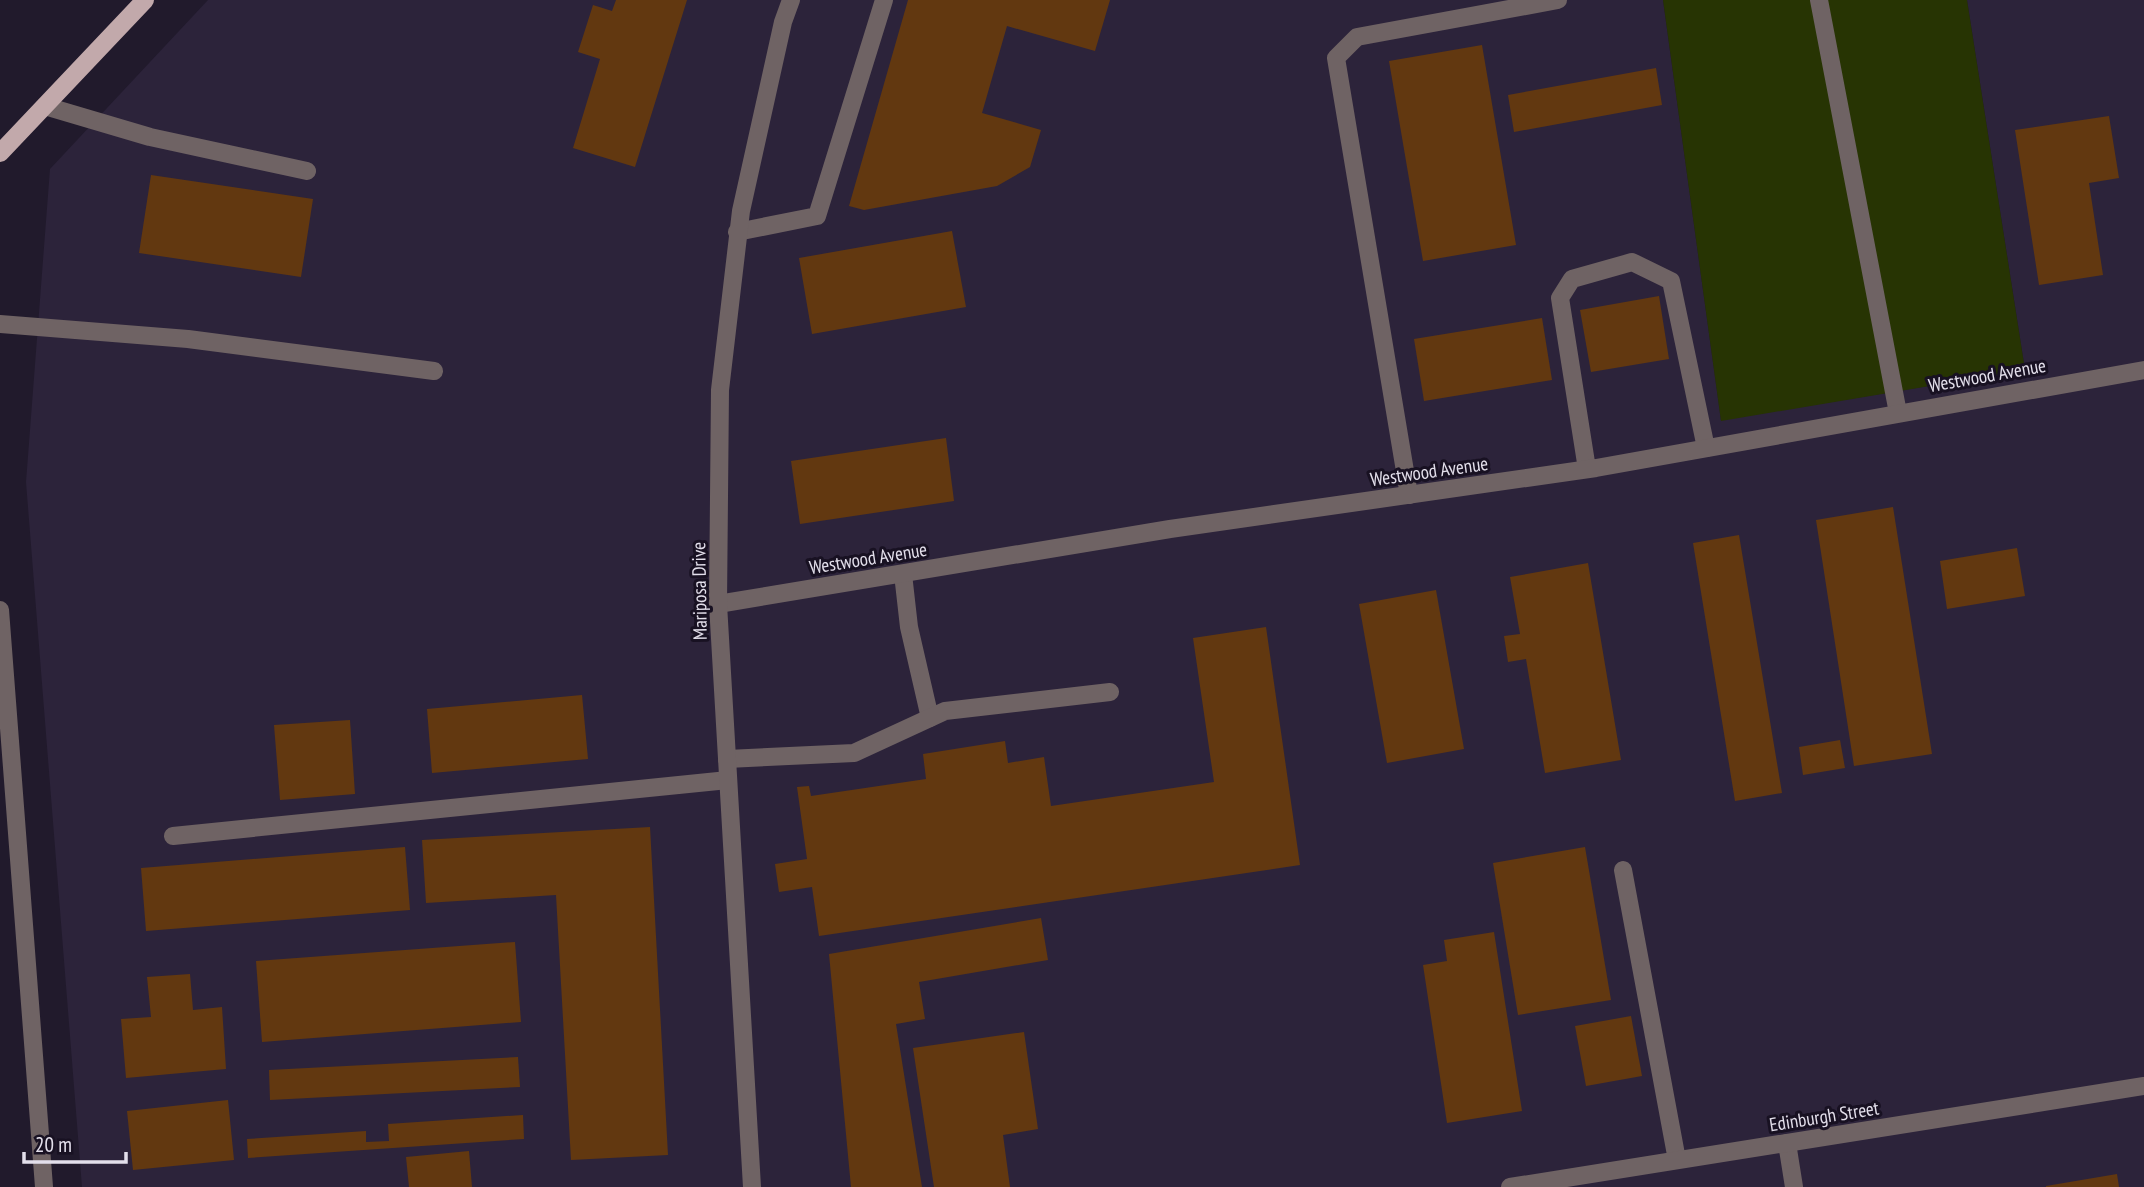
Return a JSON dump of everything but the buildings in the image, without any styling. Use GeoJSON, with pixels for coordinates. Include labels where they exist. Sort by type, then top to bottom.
{"type":"FeatureCollection","features":[{"type":"Feature","properties":{"kind":"main road"},"geometry":{"type":"LineString","coordinates":[[0,153],[145,0]]}},
{"type":"Feature","properties":{"kind":"street","name":"Mariposa Drive"},"geometry":{"type":"LineString","coordinates":[[752,1187],[718,604],[720,390],[737,232],[783,22],[791,0]]}},
{"type":"Feature","properties":{"kind":"street"},"geometry":{"type":"LineString","coordinates":[[737,232],[817,216],[884,0]]}},
{"type":"Feature","properties":{"kind":"street"},"geometry":{"type":"LineString","coordinates":[[1409,495],[1336,58],[1357,37],[1558,0]]}},
{"type":"Feature","properties":{"kind":"street"},"geometry":{"type":"LineString","coordinates":[[1819,0],[1898,412]]}},
{"type":"Feature","properties":{"kind":"street"},"geometry":{"type":"LineString","coordinates":[[45,106],[150,137],[307,171]]}},
{"type":"Feature","properties":{"kind":"street"},"geometry":{"type":"LineString","coordinates":[[1587,469],[1560,298],[1572,279],[1632,262],[1671,281],[1706,448]]}},
{"type":"Feature","properties":{"kind":"street"},"geometry":{"type":"LineString","coordinates":[[0,324],[188,339],[434,371]]}},
{"type":"Feature","properties":{"kind":"street","name":"Westwood Avenue"},"geometry":{"type":"LineString","coordinates":[[718,604],[1170,529],[1587,469],[2144,370]]}},
{"type":"Feature","properties":{"kind":"street"},"geometry":{"type":"LineString","coordinates":[[903,573],[909,626],[929,718]]}},
{"type":"Feature","properties":{"kind":"street"},"geometry":{"type":"LineString","coordinates":[[0,610],[8,818],[44,1187]]}},
{"type":"Feature","properties":{"kind":"street"},"geometry":{"type":"LineString","coordinates":[[727,760],[853,753],[945,711],[1110,692]]}},
{"type":"Feature","properties":{"kind":"street"},"geometry":{"type":"LineString","coordinates":[[173,836],[728,780]]}},
{"type":"Feature","properties":{"kind":"street"},"geometry":{"type":"LineString","coordinates":[[1623,870],[1677,1160]]}},
{"type":"Feature","properties":{"kind":"street","name":"Edinburgh Street"},"geometry":{"type":"LineString","coordinates":[[1510,1187],[2144,1086]]}},
{"type":"Feature","properties":{"kind":"street"},"geometry":{"type":"LineString","coordinates":[[1787,1143],[1794,1187]]}},
{"type":"Feature","properties":{"kind":"shaded area"},"geometry":{"type":"Polygon","coordinates":[[[208,0],[1663,0],[1721,420],[2025,370],[1967,0],[2144,0],[2144,1187],[82,1187],[26,482],[50,169],[208,0]]]}},
{"type":"Feature","properties":{"kind":"green space"},"geometry":{"type":"Polygon","coordinates":[[[1663,0],[1967,0],[2025,370],[1721,421],[1663,0]]]}}]}
